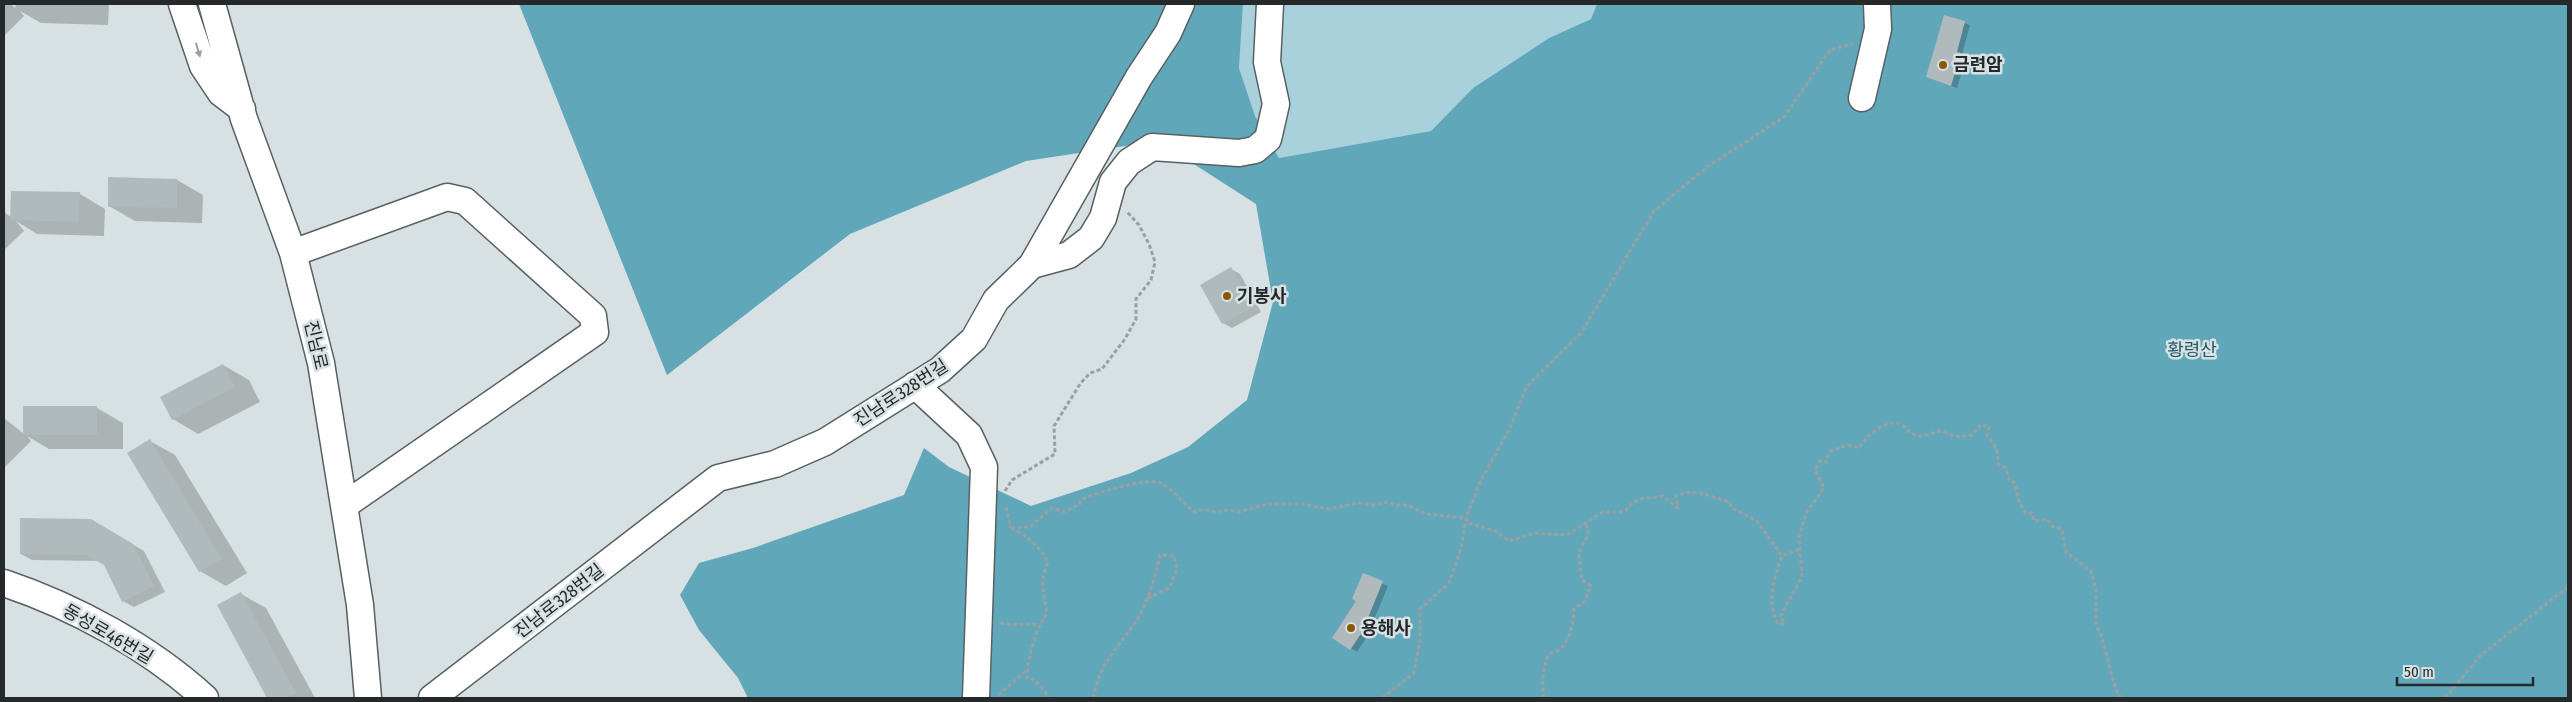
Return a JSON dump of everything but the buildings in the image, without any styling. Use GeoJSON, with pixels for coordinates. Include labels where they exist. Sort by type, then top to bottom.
{"type":"FeatureCollection","features":[{"type":"Feature","properties":{"kind":"street"},"geometry":{"type":"LineString","coordinates":[[182,4],[203,66],[221,94],[242,110]]}},
{"type":"Feature","properties":{"kind":"street","name":"진남로"},"geometry":{"type":"LineString","coordinates":[[212,4],[242,110],[293,253],[321,363],[360,605],[368,698]]}},
{"type":"Feature","properties":{"kind":"street"},"geometry":{"type":"LineString","coordinates":[[1032,265],[1138,77],[1168,33],[1181,4]]}},
{"type":"Feature","properties":{"kind":"street","name":"진남로328번길"},"geometry":{"type":"LineString","coordinates":[[432,698],[718,478],[775,464],[825,442],[940,370],[974,340],[996,300],[1032,265],[1069,255],[1091,238],[1103,218],[1113,182],[1129,162],[1152,147],[1240,153],[1255,150],[1268,139],[1276,104],[1267,62],[1270,4]]}},
{"type":"Feature","properties":{"kind":"street"},"geometry":{"type":"LineString","coordinates":[[1862,98],[1877,37],[1877,4]]}},
{"type":"Feature","properties":{"kind":"street"},"geometry":{"type":"LineString","coordinates":[[293,253],[447,197],[465,201],[593,316],[596,332],[345,505]]}},
{"type":"Feature","properties":{"kind":"street"},"geometry":{"type":"LineString","coordinates":[[916,385],[969,434],[984,468],[976,698]]}},
{"type":"Feature","properties":{"kind":"street","name":"동성로46번길"},"geometry":{"type":"LineString","coordinates":[[4,583],[45,597],[130,642],[204,698]]}},
{"type":"Feature","properties":{"kind":"path"},"geometry":{"type":"LineString","coordinates":[[1382,698],[1414,673],[1420,640],[1420,609],[1449,583],[1461,549],[1466,518],[1481,480],[1509,430],[1527,386],[1581,332],[1654,211],[1708,167],[1784,117],[1830,50],[1877,37]]}},
{"type":"Feature","properties":{"kind":"path"},"geometry":{"type":"LineString","coordinates":[[1011,528],[1005,491],[1012,480],[1054,454],[1054,426],[1080,384],[1090,373],[1102,369],[1125,339],[1136,319],[1136,299],[1151,280],[1155,262],[1149,244],[1138,225],[1124,208],[1113,182]]}},
{"type":"Feature","properties":{"kind":"path"},"geometry":{"type":"LineString","coordinates":[[1799,549],[1782,556],[1771,586],[1773,615],[1778,624],[1784,623],[1780,617],[1802,577],[1799,538],[1806,513],[1824,488],[1815,470],[1820,460],[1826,462],[1830,451],[1848,444],[1859,448],[1864,438],[1884,425],[1894,422],[1902,424],[1911,434],[1917,436],[1928,436],[1943,431],[1959,437],[1972,434],[1981,424],[1989,427],[1986,436],[1994,443],[1998,454],[1998,464],[2006,468],[2009,480],[2015,483],[2018,499],[2025,513],[2032,513],[2034,521],[2046,519],[2053,527],[2062,529],[2066,552],[2091,571],[2096,590],[2096,624],[2102,638],[2115,687],[2119,696],[2123,698]]}},
{"type":"Feature","properties":{"kind":"path"},"geometry":{"type":"LineString","coordinates":[[1011,528],[1030,527],[1052,508],[1064,512],[1080,504],[1081,500],[1101,491],[1116,490],[1147,480],[1162,483],[1167,490],[1181,498],[1186,507],[1195,512],[1204,508],[1215,512],[1228,510],[1239,512],[1267,504],[1302,504],[1329,508],[1358,503],[1374,506],[1387,502],[1396,506],[1406,505],[1426,514],[1466,518]]}},
{"type":"Feature","properties":{"kind":"path"},"geometry":{"type":"LineString","coordinates":[[1466,518],[1468,523],[1495,532],[1509,541],[1535,533],[1567,535],[1603,512],[1624,512],[1634,502],[1644,497],[1662,496],[1678,508],[1676,496],[1689,492],[1700,492],[1728,502],[1732,508],[1756,521],[1782,556]]}},
{"type":"Feature","properties":{"kind":"path"},"geometry":{"type":"LineString","coordinates":[[1544,698],[1546,660],[1550,653],[1559,650],[1568,636],[1573,626],[1574,609],[1585,600],[1591,586],[1582,580],[1581,569],[1580,551],[1586,542],[1588,529],[1586,524]]}},
{"type":"Feature","properties":{"kind":"path"},"geometry":{"type":"LineString","coordinates":[[1011,528],[1023,534],[1045,556],[1048,563],[1044,570],[1042,583],[1047,613],[1033,639],[1027,678],[1035,680],[1050,698]]}},
{"type":"Feature","properties":{"kind":"path"},"geometry":{"type":"LineString","coordinates":[[1093,698],[1104,662],[1135,623],[1156,574],[1160,555],[1174,556],[1177,568],[1169,588],[1146,599]]}},
{"type":"Feature","properties":{"kind":"path"},"geometry":{"type":"LineString","coordinates":[[2445,698],[2480,656],[2568,587]]}},
{"type":"Feature","properties":{"kind":"path"},"geometry":{"type":"LineString","coordinates":[[978,617],[1016,626],[1029,623],[1039,625]]}},
{"type":"Feature","properties":{"kind":"path"},"geometry":{"type":"LineString","coordinates":[[991,698],[1028,669]]}},
{"type":"Feature","properties":{"kind":"shaded area"},"geometry":{"type":"Polygon","coordinates":[[[1243,4],[1597,4],[1591,19],[1549,38],[1473,88],[1431,131],[1279,158],[1255,116],[1239,68],[1243,4]]]}},
{"type":"Feature","properties":{"kind":"green space","name":"황령산"},"geometry":{"type":"Polygon","coordinates":[[[519,4],[1243,4],[1239,68],[1255,116],[1279,158],[1431,131],[1473,88],[1549,38],[1591,19],[1597,4],[2568,4],[2568,698],[748,698],[738,678],[699,630],[680,595],[699,563],[753,548],[904,495],[924,448],[949,467],[1031,506],[1131,473],[1188,447],[1247,400],[1273,302],[1256,204],[1158,141],[1026,161],[850,234],[667,375],[519,4]]]}},
{"type":"Feature","properties":{"kind":"place","name":"금련암"},"geometry":{"type":"Point","coordinates":[1943,65]}},
{"type":"Feature","properties":{"kind":"place","name":"기봉사"},"geometry":{"type":"Point","coordinates":[1227,296]}},
{"type":"Feature","properties":{"kind":"place","name":"용해사"},"geometry":{"type":"Point","coordinates":[1351,628]}}]}
